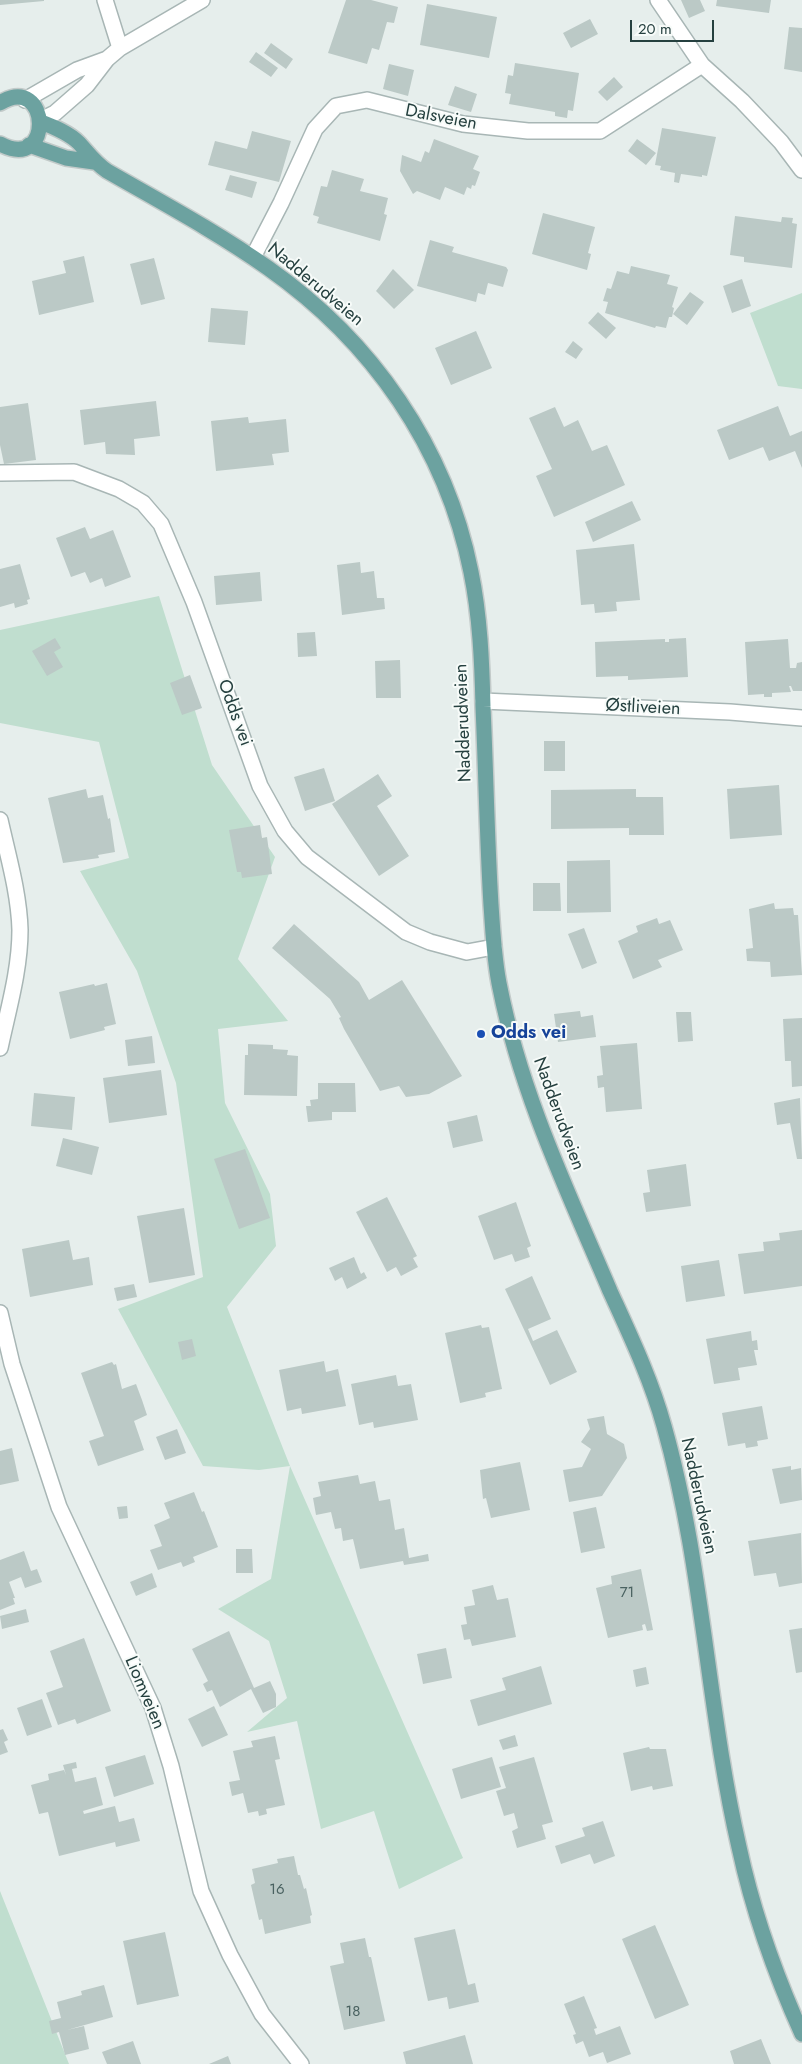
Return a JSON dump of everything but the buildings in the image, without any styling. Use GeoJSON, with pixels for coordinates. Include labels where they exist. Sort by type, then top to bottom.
{"type":"FeatureCollection","features":[{"type":"Feature","properties":{"kind":"main road"},"geometry":{"type":"LineString","coordinates":[[1,101],[17,98],[25,100],[35,108],[41,121],[40,131],[29,145],[22,148],[2,148]]}},
{"type":"Feature","properties":{"kind":"main road","name":"Nadderudveien"},"geometry":{"type":"LineString","coordinates":[[41,121],[60,130],[78,142],[94,162],[253,257],[273,271],[338,325],[372,361],[409,413],[431,454],[449,494],[472,578],[483,701],[488,851],[494,947],[499,983],[512,1042],[550,1152],[648,1375],[664,1425],[685,1519],[738,1844],[768,1951],[802,2034]]}},
{"type":"Feature","properties":{"kind":"main road","name":"Nadderudveien"},"geometry":{"type":"LineString","coordinates":[[29,145],[66,158],[94,162]]}},
{"type":"Feature","properties":{"kind":"street"},"geometry":{"type":"LineString","coordinates":[[105,0],[120,48]]}},
{"type":"Feature","properties":{"kind":"street"},"geometry":{"type":"LineString","coordinates":[[41,121],[55,113],[87,85],[107,59],[120,48],[202,0]]}},
{"type":"Feature","properties":{"kind":"street"},"geometry":{"type":"LineString","coordinates":[[658,0],[702,65],[742,101],[780,142],[802,170]]}},
{"type":"Feature","properties":{"kind":"street"},"geometry":{"type":"LineString","coordinates":[[25,100],[77,70],[107,59]]}},
{"type":"Feature","properties":{"kind":"street","name":"Dalsveien"},"geometry":{"type":"LineString","coordinates":[[253,257],[281,203],[315,129],[336,106],[367,100],[463,124],[528,131],[600,131],[702,65]]}},
{"type":"Feature","properties":{"kind":"street","name":"Odds vei"},"geometry":{"type":"LineString","coordinates":[[0,472],[74,472],[119,488],[143,503],[161,524],[194,602],[260,786],[285,831],[308,857],[406,932],[447,948],[467,952],[494,947]]}},
{"type":"Feature","properties":{"kind":"street","name":"Østliveien"},"geometry":{"type":"LineString","coordinates":[[483,701],[730,712],[802,718]]}},
{"type":"Feature","properties":{"kind":"street"},"geometry":{"type":"LineString","coordinates":[[0,820],[16,894],[20,931],[16,972],[0,1048]]}},
{"type":"Feature","properties":{"kind":"street","name":"Liomveien"},"geometry":{"type":"LineString","coordinates":[[0,1313],[12,1364],[59,1507],[154,1708],[171,1766],[201,1891],[230,1954],[262,2014],[301,2064]]}},
{"type":"Feature","properties":{"kind":"green space"},"geometry":{"type":"Polygon","coordinates":[[[802,293],[802,389],[778,386],[750,313],[802,293]]]}},
{"type":"Feature","properties":{"kind":"green space"},"geometry":{"type":"Polygon","coordinates":[[[159,596],[212,765],[275,857],[238,959],[288,1021],[218,1029],[225,1103],[270,1194],[276,1246],[227,1307],[290,1466],[259,1470],[203,1466],[118,1309],[203,1277],[176,1083],[137,971],[80,871],[129,858],[99,742],[0,723],[0,630],[159,596]]]}},
{"type":"Feature","properties":{"kind":"green space"},"geometry":{"type":"Polygon","coordinates":[[[290,1466],[463,1858],[399,1889],[374,1811],[321,1829],[297,1721],[247,1732],[287,1698],[269,1641],[218,1609],[271,1579],[290,1466]]]}},
{"type":"Feature","properties":{"kind":"green space"},"geometry":{"type":"Polygon","coordinates":[[[0,1891],[69,2064],[0,2064],[0,1891]]]}},
{"type":"Feature","properties":{"kind":"place","name":"Odds vei"},"geometry":{"type":"Point","coordinates":[481,1034]}}]}
